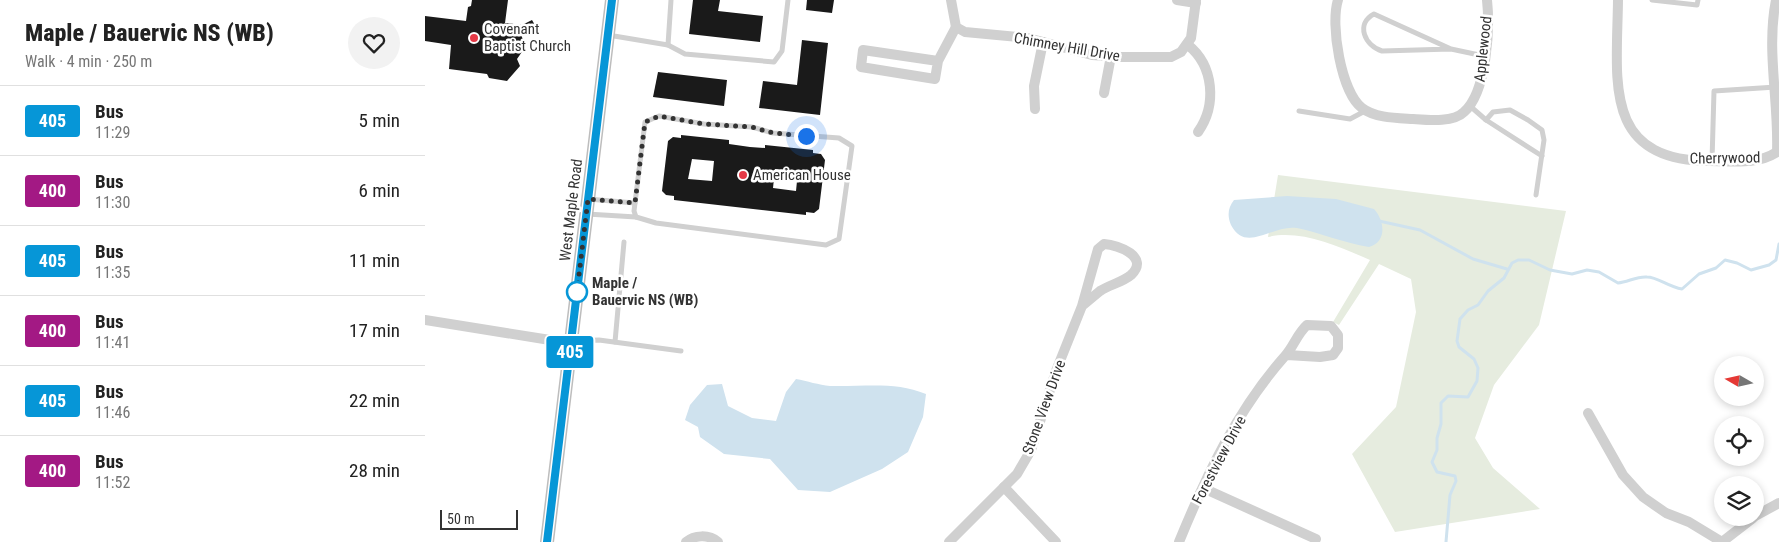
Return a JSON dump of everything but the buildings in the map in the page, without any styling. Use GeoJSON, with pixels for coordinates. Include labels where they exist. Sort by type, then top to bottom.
{"type":"FeatureCollection","features":[{"type":"Feature","properties":{"kind":"main road","name":"West Maple Road"},"geometry":{"type":"LineString","coordinates":[[547,542],[612,0]]}},
{"type":"Feature","properties":{"kind":"street"},"geometry":{"type":"LineString","coordinates":[[938,61],[863,50],[861,67],[935,79],[938,61],[956,27],[951,0]]}},
{"type":"Feature","properties":{"kind":"street"},"geometry":{"type":"LineString","coordinates":[[1177,0],[1196,1],[1193,30],[1188,45],[1203,60],[1211,84],[1207,120],[1198,132]]}},
{"type":"Feature","properties":{"kind":"street"},"geometry":{"type":"LineString","coordinates":[[1338,0],[1335,42],[1351,92],[1360,107],[1374,115],[1429,120],[1449,118],[1464,113],[1470,106]]}},
{"type":"Feature","properties":{"kind":"street","name":"Applewood"},"geometry":{"type":"LineString","coordinates":[[1470,106],[1478,93],[1484,56],[1489,23],[1487,0]]}},
{"type":"Feature","properties":{"kind":"street","name":"Cherrywood"},"geometry":{"type":"LineString","coordinates":[[1617,0],[1619,101],[1626,121],[1637,140],[1653,151],[1673,158],[1712,161],[1765,160],[1777,152],[1779,138],[1774,31],[1776,0]]}},
{"type":"Feature","properties":{"kind":"street","name":"Chimney Hill Drive"},"geometry":{"type":"LineString","coordinates":[[956,27],[965,32],[1028,38],[1092,55],[1171,57],[1181,52],[1188,45]]}},
{"type":"Feature","properties":{"kind":"street"},"geometry":{"type":"LineString","coordinates":[[1035,109],[1034,86],[1043,42]]}},
{"type":"Feature","properties":{"kind":"street"},"geometry":{"type":"LineString","coordinates":[[1103,93],[1111,56]]}},
{"type":"Feature","properties":{"kind":"street","name":"Stone View Drive"},"geometry":{"type":"LineString","coordinates":[[949,542],[1017,474],[1031,450],[1056,371],[1082,306],[1098,249],[1104,244],[1114,244],[1126,248],[1134,255],[1136,266],[1129,277],[1099,292],[1082,306]]}},
{"type":"Feature","properties":{"kind":"street"},"geometry":{"type":"LineString","coordinates":[[425,320],[550,340],[571,341]]}},
{"type":"Feature","properties":{"kind":"street","name":"Forestview Drive"},"geometry":{"type":"LineString","coordinates":[[1179,542],[1229,434],[1265,380],[1287,355],[1298,334],[1307,325],[1331,326],[1338,335],[1338,348],[1333,355],[1320,357],[1287,355]]}},
{"type":"Feature","properties":{"kind":"street"},"geometry":{"type":"LineString","coordinates":[[1588,413],[1623,475],[1643,497],[1666,512],[1689,522],[1722,542],[1742,526]]}},
{"type":"Feature","properties":{"kind":"street"},"geometry":{"type":"LineString","coordinates":[[1004,487],[1056,542]]}},
{"type":"Feature","properties":{"kind":"street"},"geometry":{"type":"LineString","coordinates":[[1203,488],[1316,539]]}},
{"type":"Feature","properties":{"kind":"street"},"geometry":{"type":"LineString","coordinates":[[1764,511],[1779,503]]}},
{"type":"Feature","properties":{"kind":"street"},"geometry":{"type":"LineString","coordinates":[[686,542],[697,537],[708,537],[718,542]]}},
{"type":"Feature","properties":{"kind":"lane"},"geometry":{"type":"LineString","coordinates":[[668,45],[671,0]]}},
{"type":"Feature","properties":{"kind":"lane"},"geometry":{"type":"LineString","coordinates":[[608,35],[668,45],[685,54],[775,62],[783,51],[788,0]]}},
{"type":"Feature","properties":{"kind":"lane"},"geometry":{"type":"LineString","coordinates":[[1652,0],[1697,5],[1698,0]]}},
{"type":"Feature","properties":{"kind":"lane"},"geometry":{"type":"LineString","coordinates":[[1451,48],[1382,51],[1373,48],[1366,42],[1363,32],[1368,18],[1374,14],[1451,48],[1484,56]]}},
{"type":"Feature","properties":{"kind":"lane"},"geometry":{"type":"LineString","coordinates":[[1712,161],[1714,91],[1776,87]]}},
{"type":"Feature","properties":{"kind":"lane"},"geometry":{"type":"LineString","coordinates":[[1470,106],[1486,120],[1542,156]]}},
{"type":"Feature","properties":{"kind":"lane"},"geometry":{"type":"LineString","coordinates":[[1299,111],[1350,119],[1366,110]]}},
{"type":"Feature","properties":{"kind":"lane"},"geometry":{"type":"LineString","coordinates":[[1486,120],[1493,112],[1510,110],[1541,130],[1544,140],[1536,194]]}},
{"type":"Feature","properties":{"kind":"lane"},"geometry":{"type":"LineString","coordinates":[[587,214],[636,217],[656,223],[826,245],[839,239],[841,234],[852,146],[839,138],[773,133],[752,127],[704,124],[659,116],[652,117],[645,122],[635,203],[636,217]]}},
{"type":"Feature","properties":{"kind":"lane"},"geometry":{"type":"LineString","coordinates":[[588,199],[635,203]]}},
{"type":"Feature","properties":{"kind":"lane"},"geometry":{"type":"LineString","coordinates":[[615,342],[624,242]]}},
{"type":"Feature","properties":{"kind":"lane"},"geometry":{"type":"LineString","coordinates":[[571,341],[615,342],[681,351]]}},
{"type":"Feature","properties":{"kind":"shaded area"},"geometry":{"type":"Polygon","coordinates":[[[1278,175],[1566,211],[1539,325],[1494,385],[1475,438],[1493,468],[1540,509],[1395,532],[1352,454],[1396,407],[1416,312],[1411,279],[1379,264],[1339,325],[1333,322],[1370,260],[1307,237],[1281,235],[1268,237],[1278,175]]]}},
{"type":"Feature","properties":{"kind":"water"},"geometry":{"type":"Polygon","coordinates":[[[1287,196],[1336,199],[1374,209],[1382,225],[1379,241],[1369,247],[1297,228],[1279,230],[1252,238],[1244,237],[1237,233],[1231,225],[1229,212],[1234,200],[1287,196]]]}},
{"type":"Feature","properties":{"kind":"water"},"geometry":{"type":"Polygon","coordinates":[[[796,379],[830,386],[903,387],[926,394],[923,417],[908,452],[882,469],[830,492],[798,490],[770,459],[724,454],[700,437],[698,427],[685,420],[690,405],[707,385],[722,384],[728,406],[752,418],[776,421],[786,392],[796,379]]]}},
{"type":"Feature","properties":{"kind":"waterway"},"geometry":{"type":"LineString","coordinates":[[1379,221],[1420,230],[1473,259],[1507,269]]}},
{"type":"Feature","properties":{"kind":"waterway"},"geometry":{"type":"LineString","coordinates":[[1446,542],[1450,495],[1456,481],[1455,476],[1437,472],[1432,462],[1437,450],[1437,438],[1441,424],[1441,403],[1448,396],[1468,397],[1477,381],[1478,368],[1474,359],[1459,347],[1457,341],[1460,319],[1468,310],[1478,305],[1488,291],[1504,278],[1512,263],[1518,260],[1529,260],[1550,270],[1572,274],[1587,270],[1599,272],[1618,283],[1640,277],[1651,277],[1682,289],[1699,274],[1716,268],[1725,260],[1737,263],[1751,270],[1769,265],[1776,260],[1779,244]]}},
{"type":"Feature","properties":{"kind":"bus line","name":"405"},"geometry":{"type":"LineString","coordinates":[[547,542],[612,0]]}},
{"type":"Feature","properties":{"kind":"place","name":"Covenant Baptist Church"},"geometry":{"type":"Point","coordinates":[474,38]}},
{"type":"Feature","properties":{"kind":"place","name":"American House"},"geometry":{"type":"Point","coordinates":[743,175]}},
{"type":"Feature","properties":{"kind":"place","name":"Maple / Bauervic NS (WB)"},"geometry":{"type":"Point","coordinates":[577,292]}},
{"type":"Feature","properties":{"kind":"route"},"geometry":{"type":"LineString","coordinates":[[577,292],[588,199],[635,203],[645,122],[652,117],[659,116],[704,124],[752,127],[773,133],[806,136]]}}]}
